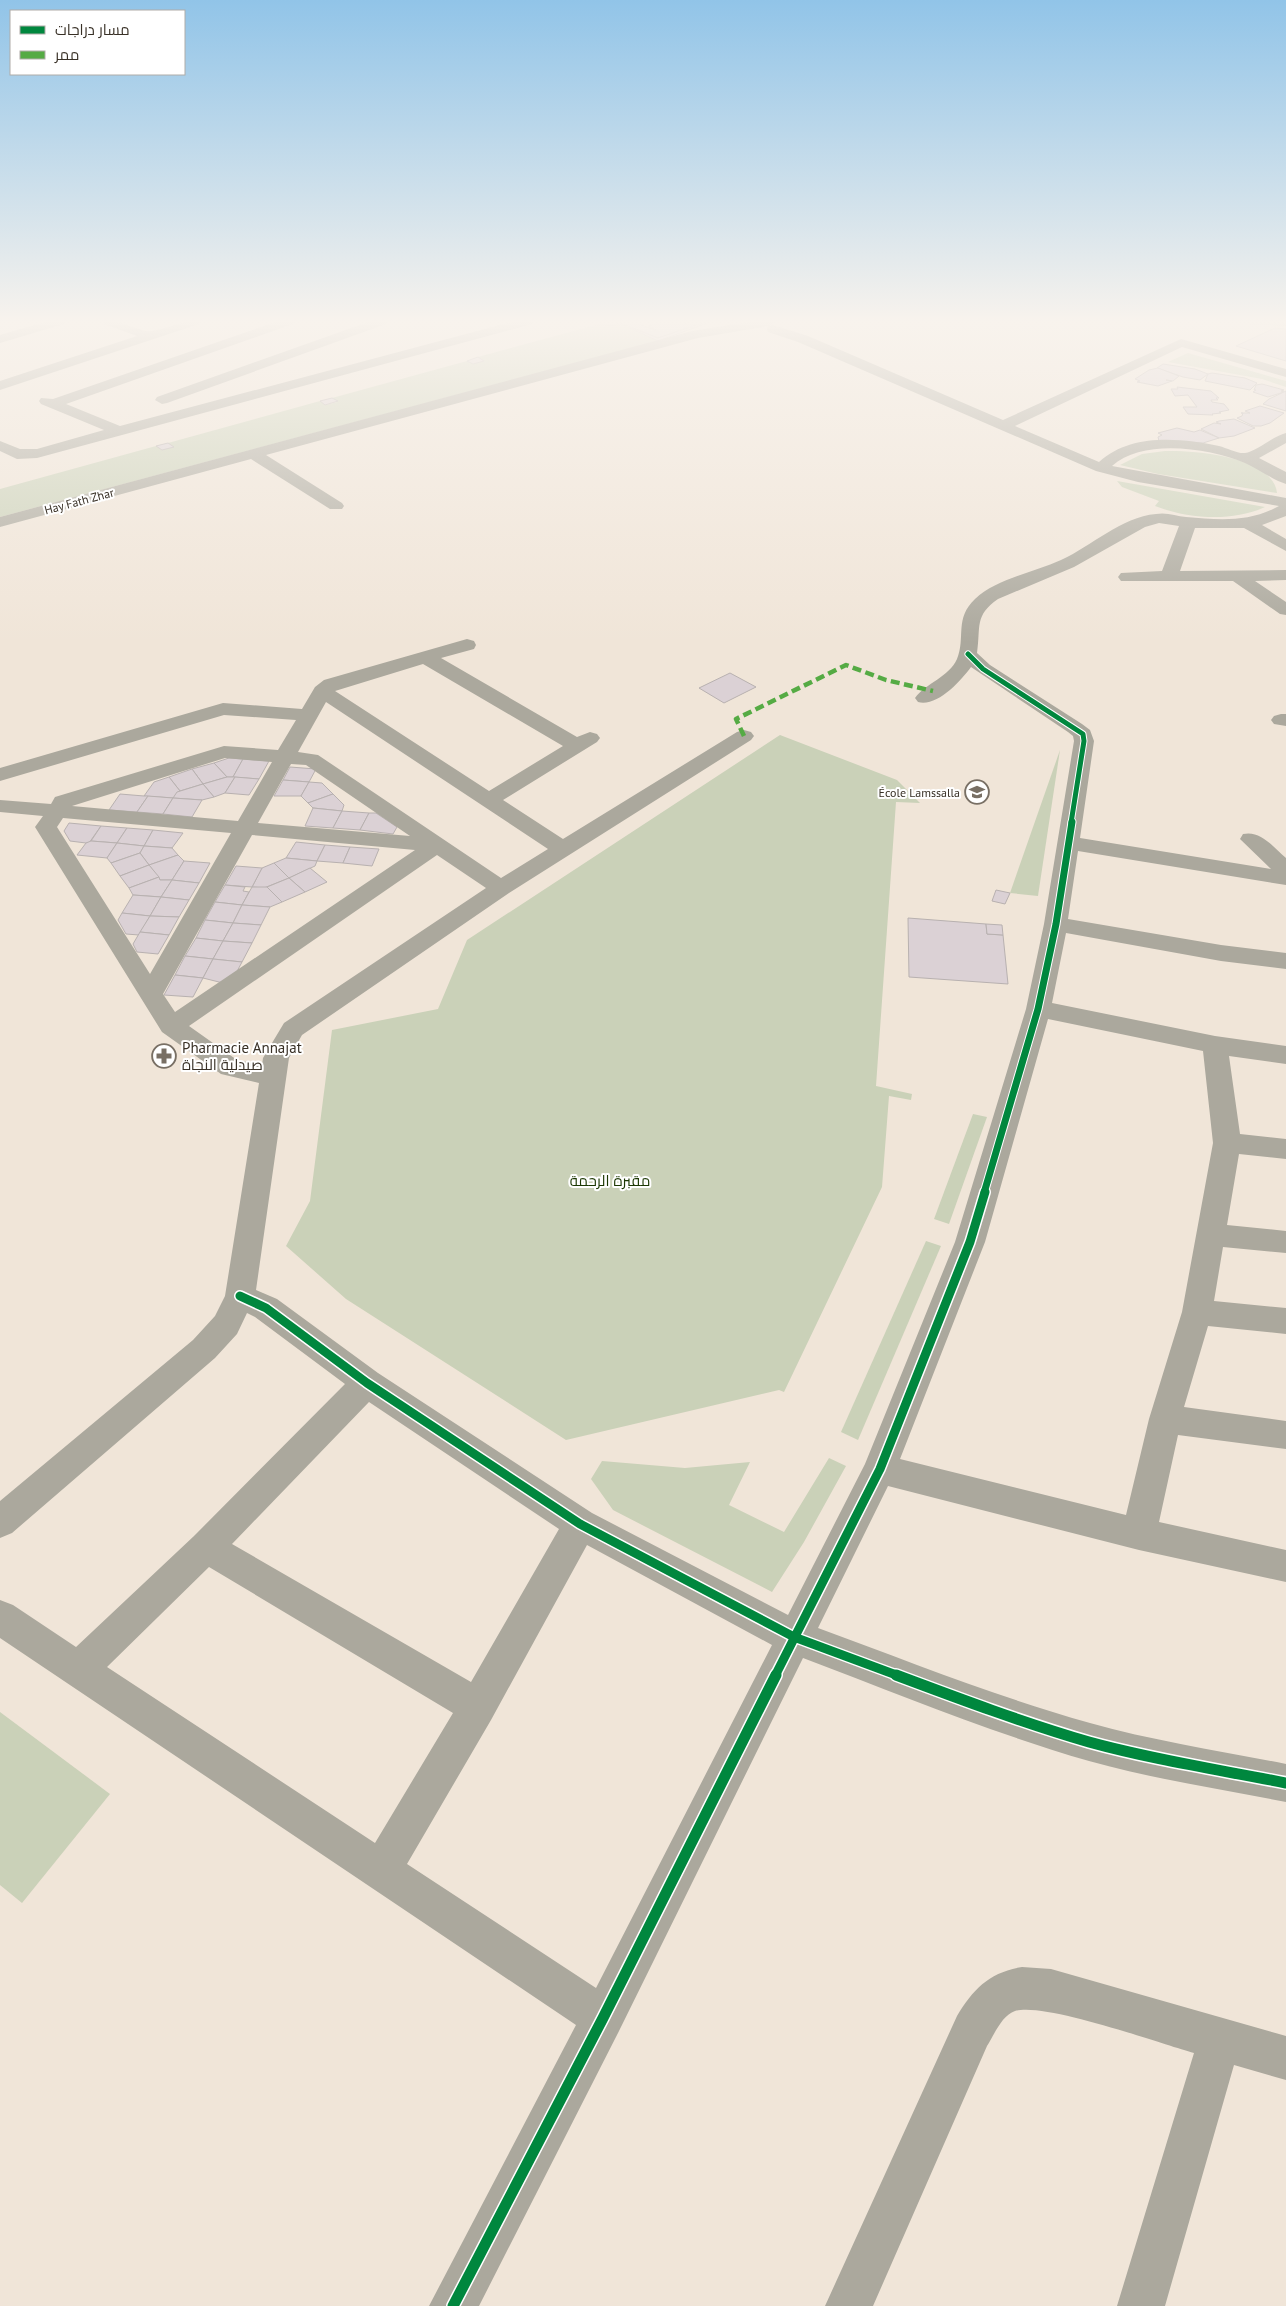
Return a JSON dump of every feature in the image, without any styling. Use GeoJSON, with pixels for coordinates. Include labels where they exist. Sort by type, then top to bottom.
{"type":"FeatureCollection","features":[{"type":"Feature","properties":{"kind":"street"},"geometry":{"type":"LineString","coordinates":[[0,445],[16,454],[36,453],[121,429]]}},
{"type":"Feature","properties":{"kind":"street","name":"Hay Fath Zhar"},"geometry":{"type":"LineString","coordinates":[[0,522],[348,429]]}},
{"type":"Feature","properties":{"kind":"street","name":"Hay Fath Zhar"},"geometry":{"type":"LineString","coordinates":[[1009,429],[1101,468],[1138,477],[1286,503]]}},
{"type":"Feature","properties":{"kind":"street"},"geometry":{"type":"LineString","coordinates":[[1248,458],[1286,437]]}},
{"type":"Feature","properties":{"kind":"street"},"geometry":{"type":"LineString","coordinates":[[1101,468],[1119,453],[1159,445],[1208,448],[1248,458],[1270,468],[1286,479]]}},
{"type":"Feature","properties":{"kind":"street"},"geometry":{"type":"LineString","coordinates":[[254,454],[336,506]]}},
{"type":"Feature","properties":{"kind":"street"},"geometry":{"type":"LineString","coordinates":[[925,698],[964,664],[968,654],[973,612],[980,604],[999,591],[1068,563],[1147,520],[1164,518],[1217,524],[1247,523],[1271,518],[1286,509]]}},
{"type":"Feature","properties":{"kind":"street"},"geometry":{"type":"LineString","coordinates":[[1169,577],[1189,522]]}},
{"type":"Feature","properties":{"kind":"street"},"geometry":{"type":"LineString","coordinates":[[1247,523],[1286,546]]}},
{"type":"Feature","properties":{"kind":"street"},"geometry":{"type":"LineString","coordinates":[[1127,577],[1286,575]]}},
{"type":"Feature","properties":{"kind":"street"},"geometry":{"type":"LineString","coordinates":[[1237,576],[1286,610]]}},
{"type":"Feature","properties":{"kind":"street"},"geometry":{"type":"LineString","coordinates":[[151,994],[322,690],[331,684],[467,645]]}},
{"type":"Feature","properties":{"kind":"street"},"geometry":{"type":"LineString","coordinates":[[453,2306],[603,2018],[880,1469],[970,1242],[1038,1009],[1056,924],[1084,740],[1083,734],[983,669],[968,654]]}},
{"type":"Feature","properties":{"kind":"street"},"geometry":{"type":"LineString","coordinates":[[425,657],[585,742],[489,800]]}},
{"type":"Feature","properties":{"kind":"street"},"geometry":{"type":"LineString","coordinates":[[322,690],[563,849]]}},
{"type":"Feature","properties":{"kind":"street"},"geometry":{"type":"LineString","coordinates":[[0,775],[223,709],[308,715]]}},
{"type":"Feature","properties":{"kind":"street"},"geometry":{"type":"LineString","coordinates":[[0,1522],[204,1349],[226,1325],[240,1296],[276,1058],[293,1030],[311,1015],[501,888],[744,736]]}},
{"type":"Feature","properties":{"kind":"street"},"geometry":{"type":"LineString","coordinates":[[273,1076],[230,1068],[172,1026],[46,826],[63,802],[224,752],[311,759],[501,888]]}},
{"type":"Feature","properties":{"kind":"street"},"geometry":{"type":"LineString","coordinates":[[0,806],[437,845]]}},
{"type":"Feature","properties":{"kind":"street"},"geometry":{"type":"LineString","coordinates":[[1251,839],[1286,870]]}},
{"type":"Feature","properties":{"kind":"street"},"geometry":{"type":"LineString","coordinates":[[1069,843],[1286,878]]}},
{"type":"Feature","properties":{"kind":"street"},"geometry":{"type":"LineString","coordinates":[[172,1026],[437,845]]}},
{"type":"Feature","properties":{"kind":"street"},"geometry":{"type":"LineString","coordinates":[[1056,924],[1220,952],[1286,961]]}},
{"type":"Feature","properties":{"kind":"street"},"geometry":{"type":"LineString","coordinates":[[1038,1009],[1215,1045],[1286,1055]]}},
{"type":"Feature","properties":{"kind":"street"},"geometry":{"type":"LineString","coordinates":[[1138,1534],[1165,1419],[1197,1312],[1227,1143],[1215,1045]]}},
{"type":"Feature","properties":{"kind":"street"},"geometry":{"type":"LineString","coordinates":[[1227,1143],[1286,1149]]}},
{"type":"Feature","properties":{"kind":"street"},"geometry":{"type":"LineString","coordinates":[[1212,1235],[1286,1242]]}},
{"type":"Feature","properties":{"kind":"street"},"geometry":{"type":"LineString","coordinates":[[240,1296],[266,1308],[367,1383],[580,1524],[794,1637],[1003,1715],[1090,1742],[1138,1754],[1286,1783]]}},
{"type":"Feature","properties":{"kind":"street"},"geometry":{"type":"LineString","coordinates":[[1197,1312],[1286,1321]]}},
{"type":"Feature","properties":{"kind":"street"},"geometry":{"type":"LineString","coordinates":[[79,1669],[206,1547],[367,1383]]}},
{"type":"Feature","properties":{"kind":"street"},"geometry":{"type":"LineString","coordinates":[[1165,1419],[1286,1435]]}},
{"type":"Feature","properties":{"kind":"street"},"geometry":{"type":"LineString","coordinates":[[880,1469],[1138,1534],[1286,1566]]}},
{"type":"Feature","properties":{"kind":"street"},"geometry":{"type":"LineString","coordinates":[[382,1871],[478,1707],[580,1524]]}},
{"type":"Feature","properties":{"kind":"street"},"geometry":{"type":"LineString","coordinates":[[206,1547],[478,1707]]}},
{"type":"Feature","properties":{"kind":"street"},"geometry":{"type":"LineString","coordinates":[[0,1617],[603,2018]]}},
{"type":"Feature","properties":{"kind":"street"},"geometry":{"type":"LineString","coordinates":[[854,2304],[972,2031],[986,2006],[998,1995],[1009,1990],[1028,1988],[1051,1990],[1286,2058]]}},
{"type":"Feature","properties":{"kind":"street"},"geometry":{"type":"LineString","coordinates":[[1141,2306],[1220,2040]]}},
{"type":"Feature","properties":{"kind":"green space"},"geometry":{"type":"Polygon","coordinates":[[[220,429],[330,429],[0,517],[0,489],[156,446],[162,450],[173,447],[168,443],[220,429]]]}},
{"type":"Feature","properties":{"kind":"green space"},"geometry":{"type":"Polygon","coordinates":[[[1165,451],[1212,454],[1247,463],[1262,471],[1272,481],[1277,493],[1158,474],[1120,465],[1142,454],[1165,451]]]}},
{"type":"Feature","properties":{"kind":"green space"},"geometry":{"type":"Polygon","coordinates":[[[1117,481],[1265,507],[1252,512],[1225,517],[1182,514],[1155,506],[1159,501],[1122,487],[1117,481]]]}},
{"type":"Feature","properties":{"kind":"green space","name":"مقبرة الرحمة"},"geometry":{"type":"Polygon","coordinates":[[[780,735],[897,780],[920,803],[896,802],[876,1086],[912,1094],[911,1100],[889,1096],[882,1187],[784,1392],[779,1390],[566,1440],[346,1299],[286,1246],[310,1201],[332,1030],[438,1009],[467,940],[780,735]]]}},
{"type":"Feature","properties":{"kind":"green space"},"geometry":{"type":"Polygon","coordinates":[[[1060,750],[1038,896],[1010,893],[1060,750]]]}},
{"type":"Feature","properties":{"kind":"green space"},"geometry":{"type":"Polygon","coordinates":[[[973,1114],[987,1117],[949,1224],[934,1219],[973,1114]]]}},
{"type":"Feature","properties":{"kind":"green space"},"geometry":{"type":"Polygon","coordinates":[[[926,1241],[941,1246],[858,1440],[841,1432],[926,1241]]]}},
{"type":"Feature","properties":{"kind":"green space"},"geometry":{"type":"Polygon","coordinates":[[[829,1458],[846,1466],[804,1542],[772,1592],[613,1510],[591,1479],[602,1461],[685,1468],[750,1462],[729,1505],[784,1532],[829,1458]]]}},
{"type":"Feature","properties":{"kind":"green space"},"geometry":{"type":"Polygon","coordinates":[[[0,1712],[110,1794],[22,1903],[0,1885],[0,1712]]]}},
{"type":"Feature","properties":{"kind":"building"},"geometry":{"type":"Polygon","coordinates":[[[1175,429],[1194,432],[1200,430],[1219,438],[1203,443],[1159,441],[1158,437],[1162,435],[1158,433],[1175,429]]]}},
{"type":"Feature","properties":{"kind":"building"},"geometry":{"type":"Polygon","coordinates":[[[1201,429],[1253,429],[1234,436],[1219,438],[1201,429]]]}},
{"type":"Feature","properties":{"kind":"building"},"geometry":{"type":"Polygon","coordinates":[[[168,443],[174,447],[162,450],[156,446],[168,443]]]}},
{"type":"Feature","properties":{"kind":"building"},"geometry":{"type":"Polygon","coordinates":[[[730,673],[756,687],[724,703],[699,688],[730,673]]]}},
{"type":"Feature","properties":{"kind":"building"},"geometry":{"type":"Polygon","coordinates":[[[229,758],[243,759],[233,777],[227,777],[214,763],[229,758]]]}},
{"type":"Feature","properties":{"kind":"building"},"geometry":{"type":"Polygon","coordinates":[[[243,759],[269,761],[259,779],[233,777],[243,759]]]}},
{"type":"Feature","properties":{"kind":"building"},"geometry":{"type":"Polygon","coordinates":[[[214,763],[227,777],[203,784],[192,769],[214,763]]]}},
{"type":"Feature","properties":{"kind":"building"},"geometry":{"type":"Polygon","coordinates":[[[290,767],[316,769],[309,782],[283,780],[290,767]]]}},
{"type":"Feature","properties":{"kind":"building"},"geometry":{"type":"Polygon","coordinates":[[[192,769],[203,784],[180,791],[169,777],[192,769]]]}},
{"type":"Feature","properties":{"kind":"building"},"geometry":{"type":"Polygon","coordinates":[[[169,777],[180,791],[173,798],[144,796],[154,782],[169,777]]]}},
{"type":"Feature","properties":{"kind":"building"},"geometry":{"type":"Polygon","coordinates":[[[227,777],[235,777],[225,793],[214,797],[203,784],[227,777]]]}},
{"type":"Feature","properties":{"kind":"building"},"geometry":{"type":"Polygon","coordinates":[[[235,777],[259,779],[249,795],[225,793],[235,777]]]}},
{"type":"Feature","properties":{"kind":"building"},"geometry":{"type":"Polygon","coordinates":[[[283,780],[309,782],[301,796],[274,796],[283,780]]]}},
{"type":"Feature","properties":{"kind":"building"},"geometry":{"type":"Polygon","coordinates":[[[309,782],[322,783],[333,794],[308,803],[301,796],[309,782]]]}},
{"type":"Feature","properties":{"kind":"building"},"geometry":{"type":"Polygon","coordinates":[[[203,784],[214,797],[202,800],[173,798],[177,792],[203,784]]]}},
{"type":"Feature","properties":{"kind":"building"},"geometry":{"type":"Polygon","coordinates":[[[120,794],[148,796],[137,812],[109,810],[120,794]]]}},
{"type":"Feature","properties":{"kind":"building"},"geometry":{"type":"Polygon","coordinates":[[[333,794],[344,805],[342,811],[313,808],[308,803],[333,794]]]}},
{"type":"Feature","properties":{"kind":"building"},"geometry":{"type":"Polygon","coordinates":[[[148,796],[173,798],[163,814],[137,812],[148,796]]]}},
{"type":"Feature","properties":{"kind":"building"},"geometry":{"type":"Polygon","coordinates":[[[173,798],[202,800],[192,817],[163,814],[173,798]]]}},
{"type":"Feature","properties":{"kind":"building"},"geometry":{"type":"Polygon","coordinates":[[[313,808],[342,811],[333,828],[305,826],[313,808]]]}},
{"type":"Feature","properties":{"kind":"building"},"geometry":{"type":"Polygon","coordinates":[[[342,811],[369,813],[360,830],[333,828],[342,811]]]}},
{"type":"Feature","properties":{"kind":"building"},"geometry":{"type":"Polygon","coordinates":[[[369,813],[376,813],[397,827],[393,834],[360,830],[369,813]]]}},
{"type":"Feature","properties":{"kind":"building"},"geometry":{"type":"Polygon","coordinates":[[[69,823],[101,826],[89,843],[86,843],[70,841],[64,831],[69,823]]]}},
{"type":"Feature","properties":{"kind":"building"},"geometry":{"type":"Polygon","coordinates":[[[101,826],[127,828],[117,843],[91,841],[101,826]]]}},
{"type":"Feature","properties":{"kind":"building"},"geometry":{"type":"Polygon","coordinates":[[[127,828],[153,830],[144,846],[117,843],[127,828]]]}},
{"type":"Feature","properties":{"kind":"building"},"geometry":{"type":"Polygon","coordinates":[[[153,830],[183,833],[172,848],[144,846],[153,830]]]}},
{"type":"Feature","properties":{"kind":"building"},"geometry":{"type":"Polygon","coordinates":[[[91,841],[117,843],[107,858],[77,855],[86,843],[91,841]]]}},
{"type":"Feature","properties":{"kind":"building"},"geometry":{"type":"Polygon","coordinates":[[[296,842],[325,845],[317,861],[286,858],[296,842]]]}},
{"type":"Feature","properties":{"kind":"building"},"geometry":{"type":"Polygon","coordinates":[[[117,843],[144,846],[140,853],[111,863],[107,858],[117,843]]]}},
{"type":"Feature","properties":{"kind":"building"},"geometry":{"type":"Polygon","coordinates":[[[325,845],[350,847],[343,863],[317,861],[325,845]]]}},
{"type":"Feature","properties":{"kind":"building"},"geometry":{"type":"Polygon","coordinates":[[[144,846],[172,848],[178,855],[149,865],[140,853],[144,846]]]}},
{"type":"Feature","properties":{"kind":"building"},"geometry":{"type":"Polygon","coordinates":[[[350,847],[379,849],[372,866],[343,863],[350,847]]]}},
{"type":"Feature","properties":{"kind":"building"},"geometry":{"type":"Polygon","coordinates":[[[140,853],[149,865],[120,876],[111,863],[140,853]]]}},
{"type":"Feature","properties":{"kind":"building"},"geometry":{"type":"Polygon","coordinates":[[[178,855],[184,861],[172,880],[160,880],[149,865],[178,855]]]}},
{"type":"Feature","properties":{"kind":"building"},"geometry":{"type":"Polygon","coordinates":[[[286,858],[317,861],[315,866],[289,878],[274,863],[286,858]]]}},
{"type":"Feature","properties":{"kind":"building"},"geometry":{"type":"Polygon","coordinates":[[[184,861],[210,863],[199,883],[172,880],[184,861]]]}},
{"type":"Feature","properties":{"kind":"building"},"geometry":{"type":"Polygon","coordinates":[[[274,863],[289,878],[264,888],[252,887],[262,868],[274,863]]]}},
{"type":"Feature","properties":{"kind":"building"},"geometry":{"type":"Polygon","coordinates":[[[149,865],[159,877],[129,888],[120,876],[149,865]]]}},
{"type":"Feature","properties":{"kind":"building"},"geometry":{"type":"Polygon","coordinates":[[[236,866],[262,868],[252,887],[225,885],[236,866]]]}},
{"type":"Feature","properties":{"kind":"building"},"geometry":{"type":"Polygon","coordinates":[[[310,868],[327,882],[305,892],[289,878],[310,868]]]}},
{"type":"Feature","properties":{"kind":"building"},"geometry":{"type":"Polygon","coordinates":[[[159,877],[160,880],[172,880],[161,897],[133,895],[129,888],[159,877]]]}},
{"type":"Feature","properties":{"kind":"building"},"geometry":{"type":"Polygon","coordinates":[[[289,878],[305,892],[282,902],[267,887],[289,878]]]}},
{"type":"Feature","properties":{"kind":"building"},"geometry":{"type":"Polygon","coordinates":[[[172,880],[199,883],[189,900],[161,897],[172,880]]]}},
{"type":"Feature","properties":{"kind":"building"},"geometry":{"type":"Polygon","coordinates":[[[225,885],[245,887],[243,891],[249,892],[242,905],[215,902],[225,885]]]}},
{"type":"Feature","properties":{"kind":"building"},"geometry":{"type":"Polygon","coordinates":[[[252,887],[267,887],[282,902],[270,907],[242,905],[252,887]]]}},
{"type":"Feature","properties":{"kind":"building"},"geometry":{"type":"Polygon","coordinates":[[[996,890],[1010,893],[1005,904],[992,901],[996,890]]]}},
{"type":"Feature","properties":{"kind":"building"},"geometry":{"type":"Polygon","coordinates":[[[133,895],[161,897],[150,916],[122,913],[133,895]]]}},
{"type":"Feature","properties":{"kind":"building"},"geometry":{"type":"Polygon","coordinates":[[[161,897],[189,900],[179,917],[150,916],[161,897]]]}},
{"type":"Feature","properties":{"kind":"building"},"geometry":{"type":"Polygon","coordinates":[[[215,902],[242,905],[233,923],[205,920],[215,902]]]}},
{"type":"Feature","properties":{"kind":"building"},"geometry":{"type":"Polygon","coordinates":[[[242,905],[270,907],[261,925],[233,923],[242,905]]]}},
{"type":"Feature","properties":{"kind":"building"},"geometry":{"type":"Polygon","coordinates":[[[122,913],[150,916],[139,935],[126,934],[118,920],[122,913]]]}},
{"type":"Feature","properties":{"kind":"building"},"geometry":{"type":"Polygon","coordinates":[[[150,916],[179,917],[169,935],[140,932],[150,916]]]}},
{"type":"Feature","properties":{"kind":"building"},"geometry":{"type":"Polygon","coordinates":[[[908,918],[986,924],[987,934],[1003,935],[1008,984],[909,977],[908,918]]]}},
{"type":"Feature","properties":{"kind":"building"},"geometry":{"type":"Polygon","coordinates":[[[205,920],[233,923],[223,941],[196,938],[205,920]]]}},
{"type":"Feature","properties":{"kind":"building"},"geometry":{"type":"Polygon","coordinates":[[[233,923],[261,925],[252,943],[223,941],[233,923]]]}},
{"type":"Feature","properties":{"kind":"building"},"geometry":{"type":"Polygon","coordinates":[[[986,924],[1002,925],[1003,935],[987,934],[986,924]]]}},
{"type":"Feature","properties":{"kind":"building"},"geometry":{"type":"Polygon","coordinates":[[[140,932],[169,935],[158,954],[137,952],[133,944],[140,932]]]}},
{"type":"Feature","properties":{"kind":"building"},"geometry":{"type":"Polygon","coordinates":[[[196,938],[223,941],[213,959],[185,956],[196,938]]]}},
{"type":"Feature","properties":{"kind":"building"},"geometry":{"type":"Polygon","coordinates":[[[223,941],[252,943],[242,962],[213,959],[223,941]]]}},
{"type":"Feature","properties":{"kind":"building"},"geometry":{"type":"Polygon","coordinates":[[[185,956],[213,959],[203,978],[175,975],[185,956]]]}},
{"type":"Feature","properties":{"kind":"building"},"geometry":{"type":"Polygon","coordinates":[[[213,959],[242,962],[234,977],[223,983],[203,978],[213,959]]]}},
{"type":"Feature","properties":{"kind":"building"},"geometry":{"type":"Polygon","coordinates":[[[175,975],[203,978],[193,997],[164,995],[175,975]]]}},
{"type":"Feature","properties":{"kind":"marked path"},"geometry":{"type":"LineString","coordinates":[[744,736],[736,719],[846,665],[886,680],[933,691]]}},
{"type":"Feature","properties":{"kind":"cycle path"},"geometry":{"type":"LineString","coordinates":[[453,2306],[603,2018],[880,1469],[970,1242],[1038,1009],[1056,924],[1084,741],[1083,734],[983,669],[968,654]]}},
{"type":"Feature","properties":{"kind":"cycle path"},"geometry":{"type":"LineString","coordinates":[[240,1296],[266,1308],[367,1383],[580,1524],[794,1637],[1003,1715],[1090,1742],[1138,1754],[1286,1783]]}},
{"type":"Feature","properties":{"kind":"place","name":"École Lamssalla"},"geometry":{"type":"Point","coordinates":[977,792]}},
{"type":"Feature","properties":{"kind":"place","name":"Pharmacie Annajat صيدلية النجاة"},"geometry":{"type":"Point","coordinates":[164,1056]}}]}
